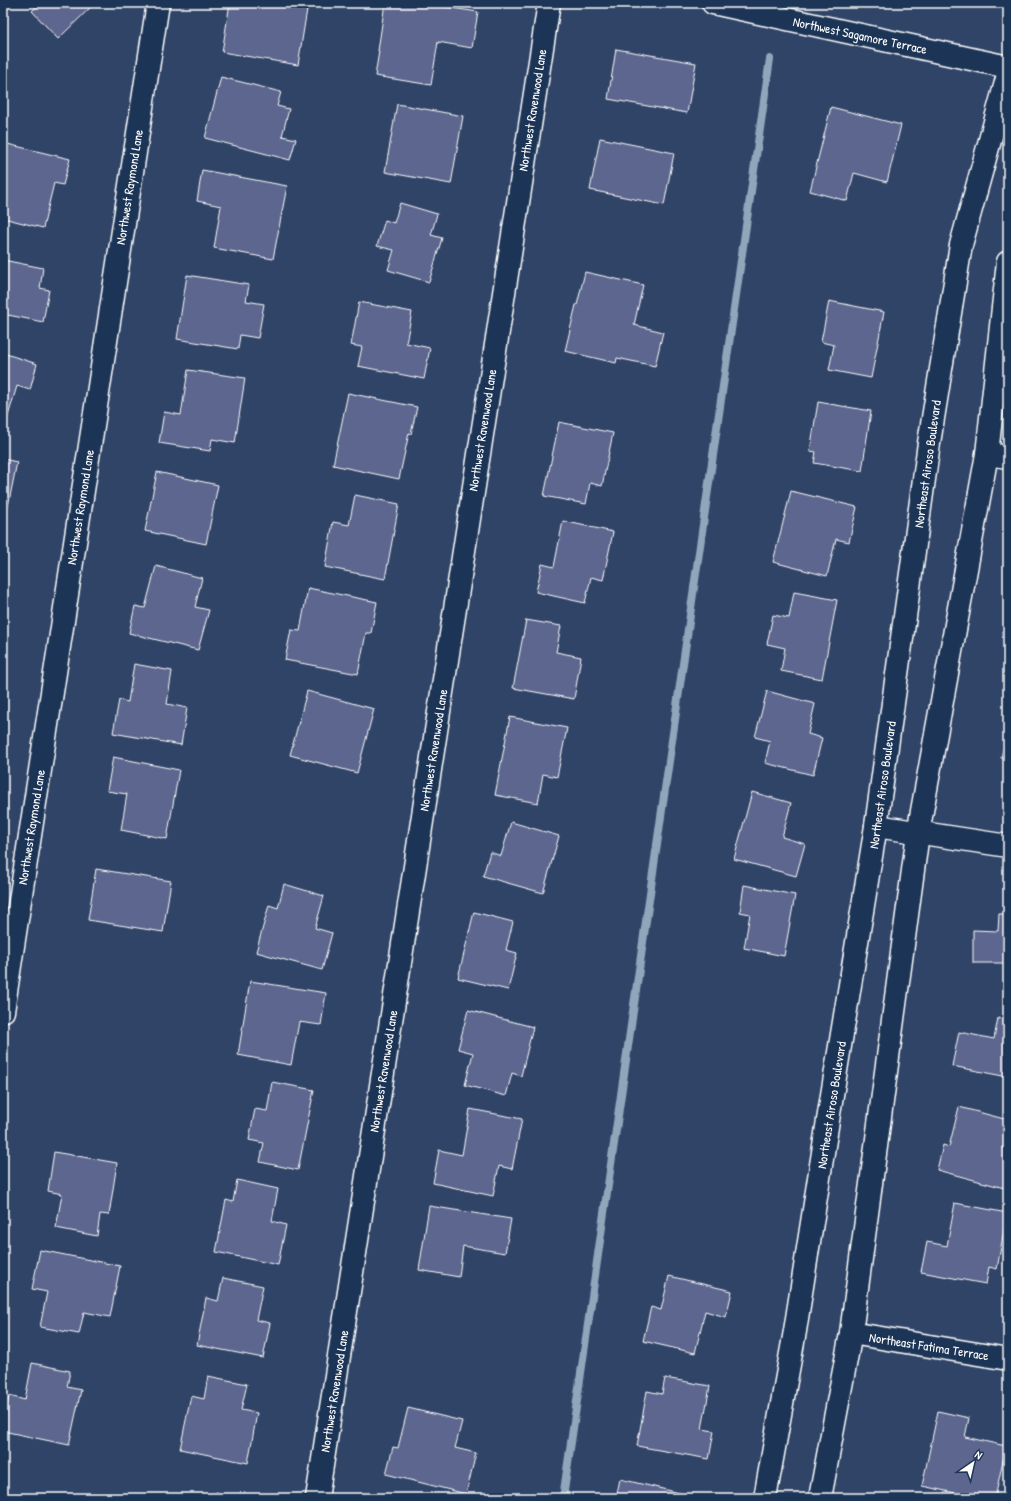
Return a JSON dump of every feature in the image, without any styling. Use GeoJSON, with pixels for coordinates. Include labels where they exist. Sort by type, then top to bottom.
{"type":"FeatureCollection","features":[{"type":"Feature","properties":{"kind":"street","name":"Northwest Raymond Lane"},"geometry":{"type":"LineString","coordinates":[[3,1011],[158,3]]}},
{"type":"Feature","properties":{"kind":"street","name":"Northwest Ravenwood Lane"},"geometry":{"type":"LineString","coordinates":[[317,1498],[549,3]]}},
{"type":"Feature","properties":{"kind":"street","name":"Northwest Sagamore Terrace"},"geometry":{"type":"LineString","coordinates":[[713,3],[1008,67]]}},
{"type":"Feature","properties":{"kind":"street","name":"Northeast Airoso Boulevard"},"geometry":{"type":"LineString","coordinates":[[765,1498],[795,1331],[876,826],[929,443],[961,245],[1008,75]]}},
{"type":"Feature","properties":{"kind":"street"},"geometry":{"type":"LineString","coordinates":[[820,1498],[851,1333],[918,832],[987,454],[1008,262]]}},
{"type":"Feature","properties":{"kind":"street"},"geometry":{"type":"LineString","coordinates":[[987,454],[1008,458]]}},
{"type":"Feature","properties":{"kind":"street"},"geometry":{"type":"LineString","coordinates":[[876,826],[1008,846]]}},
{"type":"Feature","properties":{"kind":"street","name":"Northeast Fatima Terrace"},"geometry":{"type":"LineString","coordinates":[[851,1333],[1008,1359]]}},
{"type":"Feature","properties":{"kind":"building"},"geometry":{"type":"Polygon","coordinates":[[[41,3],[95,3],[58,39],[32,11],[41,3]]]}},
{"type":"Feature","properties":{"kind":"building"},"geometry":{"type":"Polygon","coordinates":[[[230,3],[308,3],[298,65],[222,52],[230,3]]]}},
{"type":"Feature","properties":{"kind":"building"},"geometry":{"type":"Polygon","coordinates":[[[385,3],[420,3],[478,12],[472,48],[438,42],[431,85],[375,76],[385,3]]]}},
{"type":"Feature","properties":{"kind":"building"},"geometry":{"type":"Polygon","coordinates":[[[616,49],[696,63],[687,113],[608,99],[616,49]]]}},
{"type":"Feature","properties":{"kind":"building"},"geometry":{"type":"Polygon","coordinates":[[[221,77],[281,92],[277,106],[289,109],[282,136],[296,139],[290,160],[205,138],[221,77]]]}},
{"type":"Feature","properties":{"kind":"building"},"geometry":{"type":"Polygon","coordinates":[[[397,104],[463,116],[451,184],[385,172],[397,104]]]}},
{"type":"Feature","properties":{"kind":"building"},"geometry":{"type":"Polygon","coordinates":[[[831,107],[901,125],[887,182],[854,173],[847,201],[810,191],[831,107]]]}},
{"type":"Feature","properties":{"kind":"building"},"geometry":{"type":"Polygon","coordinates":[[[600,138],[674,153],[664,205],[590,190],[600,138]]]}},
{"type":"Feature","properties":{"kind":"building"},"geometry":{"type":"Polygon","coordinates":[[[3,143],[70,159],[63,185],[54,183],[43,228],[3,218],[5,205],[3,204],[3,143]]]}},
{"type":"Feature","properties":{"kind":"building"},"geometry":{"type":"Polygon","coordinates":[[[202,170],[287,186],[273,259],[214,248],[221,206],[197,201],[202,170]]]}},
{"type":"Feature","properties":{"kind":"building"},"geometry":{"type":"Polygon","coordinates":[[[400,203],[437,214],[431,235],[442,238],[429,282],[388,270],[394,250],[377,246],[385,220],[394,223],[400,203]]]}},
{"type":"Feature","properties":{"kind":"building"},"geometry":{"type":"Polygon","coordinates":[[[3,260],[43,268],[40,288],[49,290],[43,322],[3,314],[3,260]]]}},
{"type":"Feature","properties":{"kind":"building"},"geometry":{"type":"Polygon","coordinates":[[[585,272],[643,285],[634,325],[663,332],[655,366],[617,358],[616,363],[565,351],[585,272]]]}},
{"type":"Feature","properties":{"kind":"building"},"geometry":{"type":"Polygon","coordinates":[[[187,275],[249,285],[246,301],[264,304],[258,338],[240,335],[238,349],[177,339],[187,275]]]}},
{"type":"Feature","properties":{"kind":"building"},"geometry":{"type":"Polygon","coordinates":[[[829,301],[884,312],[871,378],[829,370],[834,345],[821,342],[829,301]]]}},
{"type":"Feature","properties":{"kind":"building"},"geometry":{"type":"Polygon","coordinates":[[[359,302],[412,312],[406,343],[430,348],[424,379],[358,366],[362,347],[351,345],[359,302]]]}},
{"type":"Feature","properties":{"kind":"building"},"geometry":{"type":"Polygon","coordinates":[[[3,353],[37,364],[30,390],[17,386],[5,426],[3,425],[3,353]]]}},
{"type":"Feature","properties":{"kind":"building"},"geometry":{"type":"Polygon","coordinates":[[[188,370],[245,378],[235,443],[212,439],[210,451],[159,443],[164,412],[181,415],[188,370]]]}},
{"type":"Feature","properties":{"kind":"building"},"geometry":{"type":"Polygon","coordinates":[[[348,393],[417,407],[411,434],[409,433],[399,479],[333,465],[348,393]]]}},
{"type":"Feature","properties":{"kind":"building"},"geometry":{"type":"Polygon","coordinates":[[[818,402],[871,411],[862,471],[814,463],[816,452],[810,451],[818,402]]]}},
{"type":"Feature","properties":{"kind":"building"},"geometry":{"type":"Polygon","coordinates":[[[559,422],[613,433],[602,486],[590,483],[586,504],[544,496],[559,422]]]}},
{"type":"Feature","properties":{"kind":"building"},"geometry":{"type":"Polygon","coordinates":[[[3,459],[17,462],[5,521],[3,520],[3,459]]]}},
{"type":"Feature","properties":{"kind":"building"},"geometry":{"type":"Polygon","coordinates":[[[157,472],[218,485],[206,544],[145,531],[157,472]]]}},
{"type":"Feature","properties":{"kind":"building"},"geometry":{"type":"Polygon","coordinates":[[[791,491],[857,507],[849,542],[836,539],[827,576],[773,562],[791,491]]]}},
{"type":"Feature","properties":{"kind":"building"},"geometry":{"type":"Polygon","coordinates":[[[355,495],[399,504],[385,579],[325,567],[333,522],[349,525],[355,495]]]}},
{"type":"Feature","properties":{"kind":"building"},"geometry":{"type":"Polygon","coordinates":[[[563,521],[613,532],[603,580],[591,577],[585,603],[536,592],[542,564],[554,567],[563,521]]]}},
{"type":"Feature","properties":{"kind":"building"},"geometry":{"type":"Polygon","coordinates":[[[156,566],[202,578],[195,607],[209,610],[198,650],[129,633],[135,606],[145,608],[156,566]]]}},
{"type":"Feature","properties":{"kind":"building"},"geometry":{"type":"Polygon","coordinates":[[[308,588],[377,602],[371,633],[366,633],[358,674],[285,660],[291,630],[300,631],[308,588]]]}},
{"type":"Feature","properties":{"kind":"building"},"geometry":{"type":"Polygon","coordinates":[[[794,592],[837,600],[822,679],[781,671],[785,648],[767,644],[773,615],[789,618],[794,592]]]}},
{"type":"Feature","properties":{"kind":"building"},"geometry":{"type":"Polygon","coordinates":[[[526,620],[561,626],[556,652],[581,657],[574,699],[513,688],[526,620]]]}},
{"type":"Feature","properties":{"kind":"building"},"geometry":{"type":"Polygon","coordinates":[[[134,664],[172,671],[167,704],[187,708],[181,745],[113,733],[119,700],[128,702],[134,664]]]}},
{"type":"Feature","properties":{"kind":"building"},"geometry":{"type":"Polygon","coordinates":[[[307,691],[374,709],[357,773],[290,755],[307,691]]]}},
{"type":"Feature","properties":{"kind":"building"},"geometry":{"type":"Polygon","coordinates":[[[767,691],[815,704],[808,734],[822,738],[813,775],[765,763],[770,741],[755,737],[767,691]]]}},
{"type":"Feature","properties":{"kind":"building"},"geometry":{"type":"Polygon","coordinates":[[[510,717],[567,728],[557,777],[543,774],[538,803],[495,795],[510,717]]]}},
{"type":"Feature","properties":{"kind":"building"},"geometry":{"type":"Polygon","coordinates":[[[1008,728],[1008,759],[1001,758],[1008,728]]]}},
{"type":"Feature","properties":{"kind":"building"},"geometry":{"type":"Polygon","coordinates":[[[113,757],[179,770],[167,839],[121,830],[127,794],[107,791],[113,757]]]}},
{"type":"Feature","properties":{"kind":"building"},"geometry":{"type":"Polygon","coordinates":[[[752,792],[791,803],[782,837],[805,844],[796,876],[734,859],[752,792]]]}},
{"type":"Feature","properties":{"kind":"building"},"geometry":{"type":"Polygon","coordinates":[[[511,822],[559,836],[543,893],[483,876],[490,852],[501,856],[511,822]]]}},
{"type":"Feature","properties":{"kind":"building"},"geometry":{"type":"Polygon","coordinates":[[[96,869],[171,881],[163,932],[88,920],[96,869]]]}},
{"type":"Feature","properties":{"kind":"building"},"geometry":{"type":"Polygon","coordinates":[[[284,884],[324,896],[315,928],[332,933],[322,970],[256,952],[269,905],[278,908],[284,884]]]}},
{"type":"Feature","properties":{"kind":"building"},"geometry":{"type":"Polygon","coordinates":[[[744,885],[795,895],[784,956],[744,948],[750,914],[740,912],[744,885]]]}},
{"type":"Feature","properties":{"kind":"building"},"geometry":{"type":"Polygon","coordinates":[[[474,912],[513,922],[506,950],[517,953],[508,990],[458,978],[474,912]]]}},
{"type":"Feature","properties":{"kind":"building"},"geometry":{"type":"Polygon","coordinates":[[[999,914],[1008,914],[1008,963],[973,963],[973,930],[998,931],[999,914]]]}},
{"type":"Feature","properties":{"kind":"building"},"geometry":{"type":"Polygon","coordinates":[[[250,981],[326,993],[321,1025],[299,1022],[291,1065],[238,1055],[250,981]]]}},
{"type":"Feature","properties":{"kind":"building"},"geometry":{"type":"Polygon","coordinates":[[[468,1010],[533,1027],[521,1076],[512,1073],[506,1096],[465,1085],[473,1053],[458,1049],[468,1010]]]}},
{"type":"Feature","properties":{"kind":"building"},"geometry":{"type":"Polygon","coordinates":[[[998,1018],[1008,1020],[1008,1077],[952,1066],[959,1032],[994,1039],[998,1018]]]}},
{"type":"Feature","properties":{"kind":"building"},"geometry":{"type":"Polygon","coordinates":[[[272,1082],[314,1090],[298,1170],[260,1162],[264,1143],[249,1140],[255,1109],[267,1111],[272,1082]]]}},
{"type":"Feature","properties":{"kind":"building"},"geometry":{"type":"Polygon","coordinates":[[[959,1107],[1008,1120],[1008,1128],[1003,1148],[1008,1149],[1008,1189],[937,1170],[943,1145],[949,1147],[959,1107]]]}},
{"type":"Feature","properties":{"kind":"building"},"geometry":{"type":"Polygon","coordinates":[[[470,1109],[522,1119],[512,1169],[499,1166],[493,1196],[433,1183],[439,1150],[462,1155],[470,1109]]]}},
{"type":"Feature","properties":{"kind":"building"},"geometry":{"type":"Polygon","coordinates":[[[54,1152],[117,1163],[109,1215],[100,1214],[97,1236],[56,1228],[62,1194],[48,1191],[54,1152]]]}},
{"type":"Feature","properties":{"kind":"building"},"geometry":{"type":"Polygon","coordinates":[[[237,1180],[278,1189],[272,1221],[286,1225],[278,1265],[216,1252],[226,1200],[233,1202],[237,1180]]]}},
{"type":"Feature","properties":{"kind":"building"},"geometry":{"type":"Polygon","coordinates":[[[955,1203],[1007,1213],[997,1269],[989,1267],[986,1284],[921,1272],[927,1242],[947,1246],[955,1203]]]}},
{"type":"Feature","properties":{"kind":"building"},"geometry":{"type":"Polygon","coordinates":[[[429,1206],[511,1219],[505,1253],[463,1246],[459,1277],[419,1270],[429,1206]]]}},
{"type":"Feature","properties":{"kind":"building"},"geometry":{"type":"Polygon","coordinates":[[[40,1250],[120,1266],[110,1317],[84,1312],[79,1334],[40,1327],[47,1292],[32,1289],[40,1250]]]}},
{"type":"Feature","properties":{"kind":"building"},"geometry":{"type":"Polygon","coordinates":[[[669,1276],[732,1291],[726,1317],[705,1311],[695,1353],[643,1341],[651,1307],[661,1310],[669,1276]]]}},
{"type":"Feature","properties":{"kind":"building"},"geometry":{"type":"Polygon","coordinates":[[[223,1278],[263,1286],[256,1320],[270,1323],[263,1358],[197,1345],[206,1298],[218,1301],[223,1278]]]}},
{"type":"Feature","properties":{"kind":"building"},"geometry":{"type":"Polygon","coordinates":[[[32,1363],[70,1371],[67,1387],[81,1390],[69,1445],[3,1431],[9,1396],[25,1400],[32,1363]]]}},
{"type":"Feature","properties":{"kind":"building"},"geometry":{"type":"Polygon","coordinates":[[[208,1376],[247,1384],[241,1410],[257,1413],[248,1463],[180,1449],[191,1396],[204,1399],[208,1376]]]}},
{"type":"Feature","properties":{"kind":"building"},"geometry":{"type":"Polygon","coordinates":[[[665,1378],[710,1386],[702,1429],[714,1431],[709,1459],[637,1446],[647,1391],[662,1394],[665,1378]]]}},
{"type":"Feature","properties":{"kind":"building"},"geometry":{"type":"Polygon","coordinates":[[[408,1408],[462,1421],[455,1448],[476,1453],[466,1494],[386,1474],[393,1447],[398,1448],[408,1408]]]}},
{"type":"Feature","properties":{"kind":"building"},"geometry":{"type":"Polygon","coordinates":[[[938,1411],[969,1418],[965,1437],[1006,1446],[995,1498],[979,1498],[922,1486],[938,1411]]]}},
{"type":"Feature","properties":{"kind":"building"},"geometry":{"type":"Polygon","coordinates":[[[620,1479],[701,1498],[616,1498],[620,1479]]]}},
{"type":"Feature","properties":{"kind":"building"},"geometry":{"type":"Polygon","coordinates":[[[216,1492],[233,1498],[214,1498],[216,1492]]]}},
{"type":"Feature","properties":{"kind":"waterway"},"geometry":{"type":"LineString","coordinates":[[563,1498],[770,59]]}}]}
